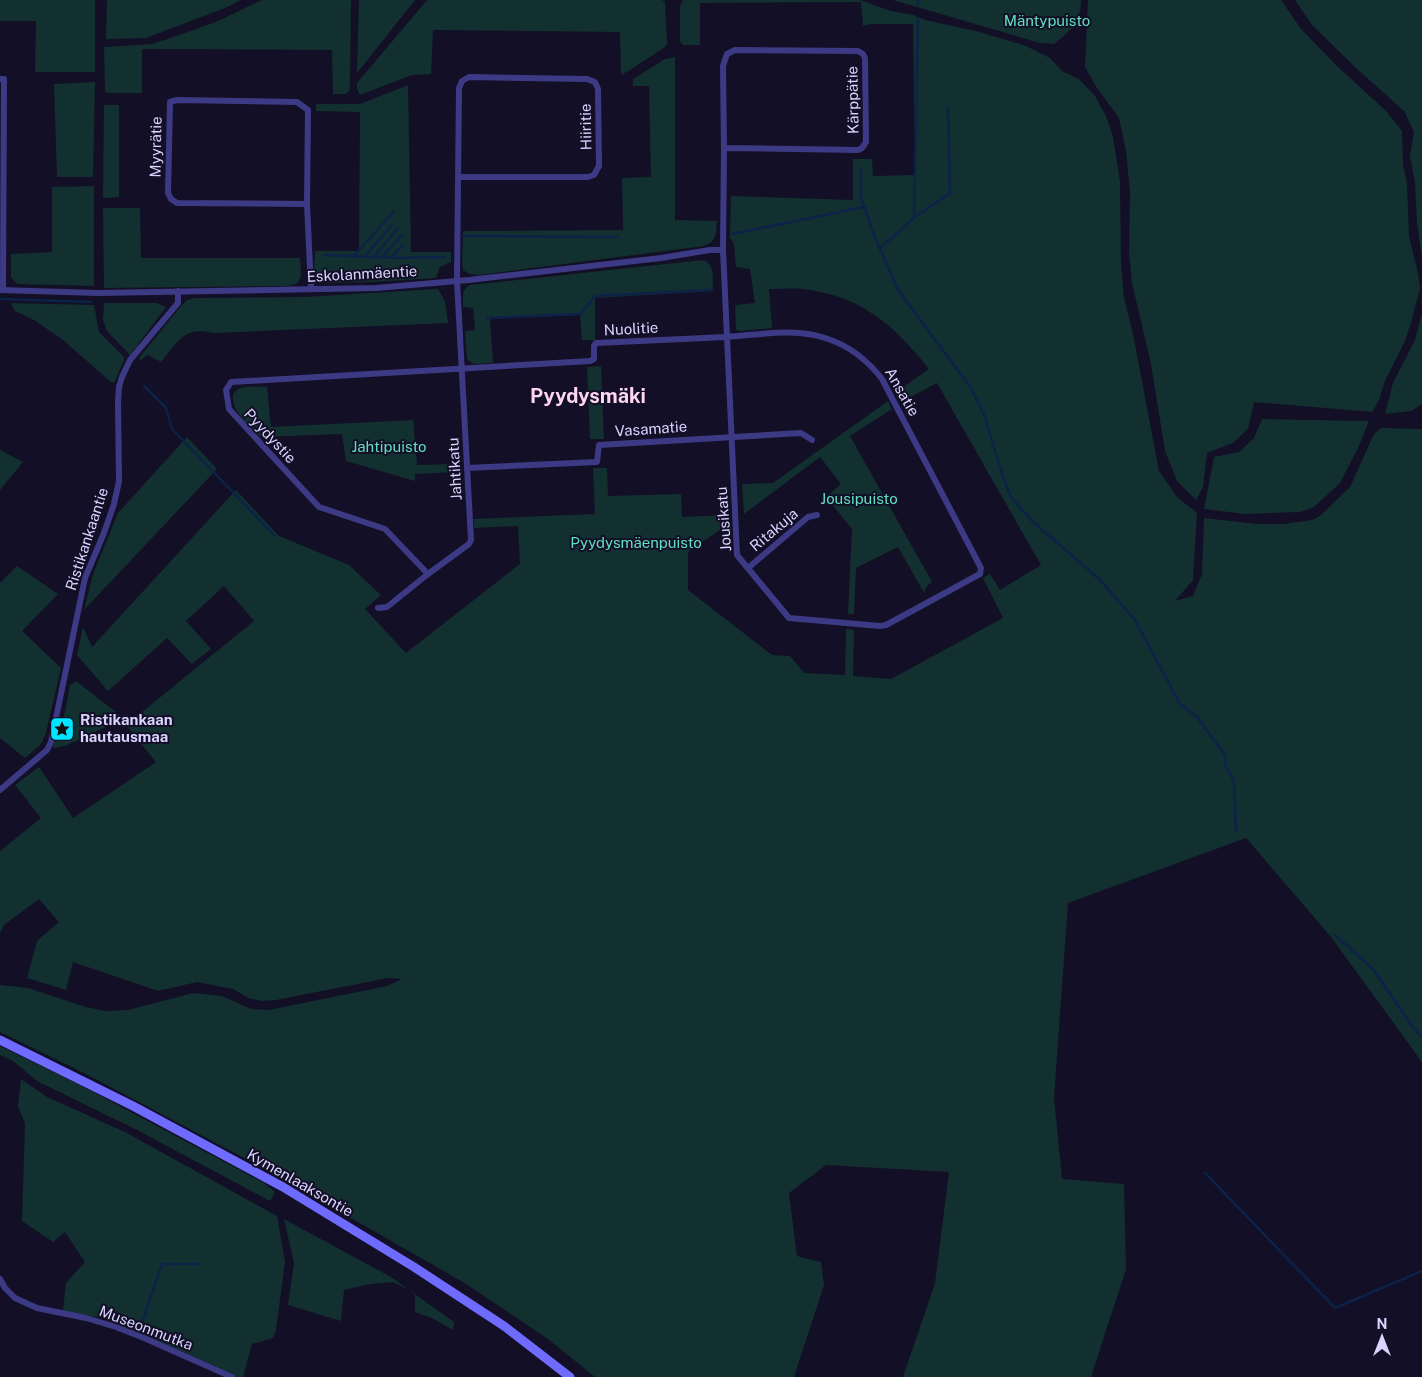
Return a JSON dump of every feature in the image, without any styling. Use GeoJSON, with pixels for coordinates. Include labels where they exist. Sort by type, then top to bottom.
{"type":"FeatureCollection","features":[{"type":"Feature","properties":{"kind":"main road","name":"Kymenlaaksontie"},"geometry":{"type":"LineString","coordinates":[[0,1040],[133,1106],[283,1187],[447,1288],[504,1326],[570,1377]]}},
{"type":"Feature","properties":{"kind":"street","name":"Kärppätie"},"geometry":{"type":"LineString","coordinates":[[722,250],[723,66],[727,54],[735,50],[858,52],[863,54],[865,58],[866,142],[862,148],[858,150],[724,148]]}},
{"type":"Feature","properties":{"kind":"street","name":"Hiiritie"},"geometry":{"type":"LineString","coordinates":[[457,281],[458,177],[459,88],[462,81],[469,77],[587,79],[595,82],[598,89],[599,166],[594,175],[588,177],[458,177]]}},
{"type":"Feature","properties":{"kind":"street"},"geometry":{"type":"LineString","coordinates":[[0,79],[4,79],[1,290]]}},
{"type":"Feature","properties":{"kind":"street","name":"Myyrätie"},"geometry":{"type":"LineString","coordinates":[[307,204],[177,202],[171,199],[168,193],[170,102],[177,100],[297,102],[304,105],[308,110],[307,204],[311,289]]}},
{"type":"Feature","properties":{"kind":"street","name":"Eskolanmäentie"},"geometry":{"type":"LineString","coordinates":[[1,290],[98,292],[376,288],[457,281],[722,250]]}},
{"type":"Feature","properties":{"kind":"street","name":"Jousikatu"},"geometry":{"type":"LineString","coordinates":[[722,250],[738,554],[748,568],[789,618],[880,626],[886,625],[980,574],[981,568]]}},
{"type":"Feature","properties":{"kind":"street","name":"Jahtikatu"},"geometry":{"type":"LineString","coordinates":[[378,608],[387,607],[469,544],[471,540],[457,281]]}},
{"type":"Feature","properties":{"kind":"street","name":"Ristikankaantie"},"geometry":{"type":"LineString","coordinates":[[0,790],[47,750],[51,742],[85,578],[104,533],[114,504],[119,481],[119,387],[130,360],[178,303],[178,291]]}},
{"type":"Feature","properties":{"kind":"street","name":"Ansatie"},"geometry":{"type":"LineString","coordinates":[[727,337],[796,333],[817,336],[839,344],[858,355],[873,368],[882,379],[981,568]]}},
{"type":"Feature","properties":{"kind":"street","name":"Nuolitie"},"geometry":{"type":"LineString","coordinates":[[462,369],[590,361],[594,359],[594,346],[596,343],[727,337]]}},
{"type":"Feature","properties":{"kind":"street","name":"Pyydystie"},"geometry":{"type":"LineString","coordinates":[[428,574],[385,528],[319,507],[229,410],[226,390],[231,382],[462,369]]}},
{"type":"Feature","properties":{"kind":"street"},"geometry":{"type":"LineString","coordinates":[[732,436],[801,433],[812,440]]}},
{"type":"Feature","properties":{"kind":"street","name":"Vasamatie"},"geometry":{"type":"LineString","coordinates":[[467,468],[597,462],[599,445],[732,436]]}},
{"type":"Feature","properties":{"kind":"street","name":"Ritakuja"},"geometry":{"type":"LineString","coordinates":[[748,568],[808,517],[816,515]]}},
{"type":"Feature","properties":{"kind":"street","name":"Museonmutka"},"geometry":{"type":"LineString","coordinates":[[0,1279],[5,1288],[15,1298],[37,1308],[86,1318],[116,1327],[232,1377]]}},
{"type":"Feature","properties":{"kind":"green space"},"geometry":{"type":"Polygon","coordinates":[[[0,0],[95,0],[95,72],[35,72],[36,21],[0,21],[0,0]]]}},
{"type":"Feature","properties":{"kind":"green space"},"geometry":{"type":"Polygon","coordinates":[[[107,0],[241,0],[146,38],[106,39],[107,0]]]}},
{"type":"Feature","properties":{"kind":"green space"},"geometry":{"type":"Polygon","coordinates":[[[262,0],[351,0],[350,85],[349,91],[346,94],[333,94],[332,50],[142,49],[142,93],[105,92],[104,47],[153,44],[216,22],[262,0]]]}},
{"type":"Feature","properties":{"kind":"green space"},"geometry":{"type":"Polygon","coordinates":[[[359,0],[415,0],[357,73],[359,0]]]}},
{"type":"Feature","properties":{"kind":"green space"},"geometry":{"type":"Polygon","coordinates":[[[427,0],[662,0],[665,2],[667,44],[621,75],[620,32],[433,30],[431,74],[412,75],[360,95],[357,83],[427,0]]]}},
{"type":"Feature","properties":{"kind":"green space","name":"Pyydysmäenpuisto"},"geometry":{"type":"Polygon","coordinates":[[[683,0],[860,0],[891,11],[980,32],[1026,46],[1050,58],[1062,71],[1079,79],[1095,96],[1106,116],[1113,137],[1120,181],[1121,264],[1124,298],[1133,334],[1159,471],[1177,497],[1197,513],[1193,580],[1175,601],[1193,596],[1202,574],[1204,518],[1257,524],[1284,524],[1312,520],[1320,516],[1350,487],[1374,434],[1381,428],[1422,429],[1422,1062],[1331,937],[1246,838],[1068,903],[1054,1098],[1062,1179],[1124,1184],[1126,1269],[1091,1377],[903,1377],[935,1283],[949,1172],[826,1165],[789,1193],[797,1256],[821,1262],[824,1285],[794,1377],[595,1377],[548,1339],[463,1282],[267,1170],[86,1074],[0,1032],[0,985],[28,988],[86,1007],[106,1011],[128,1010],[193,993],[222,996],[251,1009],[269,1010],[387,986],[402,979],[388,978],[276,1000],[262,1001],[248,998],[233,989],[197,982],[158,991],[73,962],[66,990],[27,978],[37,941],[59,922],[39,899],[4,925],[0,933],[0,851],[41,818],[15,785],[39,767],[73,818],[156,762],[126,725],[254,621],[224,586],[186,621],[211,649],[192,664],[167,638],[108,691],[77,655],[83,627],[92,647],[236,490],[279,536],[349,565],[381,595],[365,609],[406,653],[520,564],[518,526],[474,528],[474,519],[595,514],[593,468],[607,468],[608,496],[681,494],[682,517],[727,515],[727,525],[688,552],[688,590],[772,655],[790,656],[804,673],[845,675],[846,629],[854,630],[853,676],[891,679],[1003,618],[983,578],[990,574],[1000,590],[1041,565],[937,383],[901,402],[896,392],[929,369],[903,339],[875,315],[842,298],[823,292],[803,289],[769,289],[772,328],[738,331],[736,329],[735,305],[755,303],[750,269],[736,267],[734,244],[730,237],[731,196],[853,200],[853,159],[872,159],[873,176],[915,175],[913,24],[871,24],[863,26],[861,2],[700,3],[700,45],[683,45],[680,41],[680,6],[683,0]]]}},
{"type":"Feature","properties":{"kind":"green space","name":"Mäntypuisto"},"geometry":{"type":"Polygon","coordinates":[[[893,0],[1081,0],[1079,14],[1074,25],[1054,44],[1040,43],[893,0]]]}},
{"type":"Feature","properties":{"kind":"green space"},"geometry":{"type":"Polygon","coordinates":[[[1088,0],[1281,0],[1301,29],[1338,67],[1386,111],[1402,131],[1403,165],[1407,183],[1409,236],[1420,288],[1404,343],[1385,381],[1379,400],[1372,412],[1254,402],[1248,429],[1233,443],[1207,453],[1203,487],[1196,500],[1177,481],[1165,451],[1151,364],[1132,283],[1129,253],[1130,193],[1126,151],[1119,118],[1097,88],[1085,67],[1088,0]]]}},
{"type":"Feature","properties":{"kind":"green space"},"geometry":{"type":"Polygon","coordinates":[[[1295,0],[1422,0],[1422,258],[1417,223],[1415,183],[1410,156],[1414,132],[1404,111],[1312,25],[1295,0]]]}},
{"type":"Feature","properties":{"kind":"green space"},"geometry":{"type":"Polygon","coordinates":[[[675,57],[675,220],[717,221],[714,239],[704,246],[479,275],[469,274],[463,270],[463,231],[623,230],[622,178],[651,177],[649,86],[633,86],[633,79],[665,59],[675,57]]]}},
{"type":"Feature","properties":{"kind":"green space"},"geometry":{"type":"Polygon","coordinates":[[[95,82],[93,177],[57,177],[54,84],[95,82]]]}},
{"type":"Feature","properties":{"kind":"green space"},"geometry":{"type":"Polygon","coordinates":[[[408,85],[411,252],[451,252],[451,262],[440,267],[436,278],[325,283],[316,278],[314,270],[315,251],[359,251],[360,112],[316,111],[316,104],[360,104],[408,85]]]}},
{"type":"Feature","properties":{"kind":"green space"},"geometry":{"type":"Polygon","coordinates":[[[104,105],[119,105],[119,197],[103,198],[104,105]]]}},
{"type":"Feature","properties":{"kind":"green space"},"geometry":{"type":"Polygon","coordinates":[[[94,186],[94,286],[17,284],[11,277],[11,254],[52,252],[52,187],[94,186]]]}},
{"type":"Feature","properties":{"kind":"green space"},"geometry":{"type":"Polygon","coordinates":[[[103,208],[140,208],[141,258],[300,258],[301,276],[298,283],[288,286],[104,288],[103,208]]]}},
{"type":"Feature","properties":{"kind":"green space"},"geometry":{"type":"Polygon","coordinates":[[[703,260],[712,269],[713,291],[595,298],[595,340],[582,340],[580,315],[490,319],[493,363],[474,364],[467,360],[465,331],[475,330],[473,308],[463,307],[464,292],[470,285],[703,260]]]}},
{"type":"Feature","properties":{"kind":"green space"},"geometry":{"type":"Polygon","coordinates":[[[438,289],[445,301],[448,323],[214,333],[195,332],[183,337],[161,362],[148,355],[141,360],[139,358],[181,306],[187,300],[195,298],[304,297],[438,289]]]}},
{"type":"Feature","properties":{"kind":"green space"},"geometry":{"type":"Polygon","coordinates":[[[11,303],[94,305],[99,332],[124,357],[114,383],[63,340],[34,320],[15,311],[11,303]]]}},
{"type":"Feature","properties":{"kind":"green space"},"geometry":{"type":"Polygon","coordinates":[[[104,303],[157,303],[166,307],[130,355],[107,331],[103,320],[104,303]]]}},
{"type":"Feature","properties":{"kind":"green space"},"geometry":{"type":"Polygon","coordinates":[[[1422,313],[1422,404],[1411,411],[1385,414],[1393,383],[1415,340],[1422,313]]]}},
{"type":"Feature","properties":{"kind":"green space"},"geometry":{"type":"Polygon","coordinates":[[[601,366],[604,439],[590,439],[587,367],[601,366]]]}},
{"type":"Feature","properties":{"kind":"green space","name":"Jahtipuisto"},"geometry":{"type":"Polygon","coordinates":[[[244,387],[267,387],[271,427],[413,420],[417,465],[456,464],[456,472],[415,474],[415,481],[346,461],[342,434],[260,437],[238,412],[233,401],[233,394],[244,387]]]}},
{"type":"Feature","properties":{"kind":"green space","name":"Jousipuisto"},"geometry":{"type":"Polygon","coordinates":[[[888,401],[892,409],[850,436],[932,582],[926,587],[924,593],[898,547],[856,568],[854,614],[848,614],[852,529],[826,497],[841,484],[820,457],[744,514],[742,484],[773,483],[888,401]]]}},
{"type":"Feature","properties":{"kind":"green space"},"geometry":{"type":"Polygon","coordinates":[[[1262,419],[1369,421],[1359,446],[1340,483],[1314,507],[1300,512],[1245,514],[1204,509],[1214,457],[1239,452],[1254,438],[1262,419]]]}},
{"type":"Feature","properties":{"kind":"green space"},"geometry":{"type":"Polygon","coordinates":[[[187,437],[217,469],[84,610],[93,574],[118,513],[187,437]]]}},
{"type":"Feature","properties":{"kind":"green space"},"geometry":{"type":"Polygon","coordinates":[[[0,450],[23,462],[0,490],[0,450]]]}},
{"type":"Feature","properties":{"kind":"green space"},"geometry":{"type":"Polygon","coordinates":[[[17,566],[58,594],[22,631],[61,668],[46,733],[41,744],[25,758],[0,738],[0,583],[17,566]]]}},
{"type":"Feature","properties":{"kind":"green space"},"geometry":{"type":"Polygon","coordinates":[[[76,681],[121,716],[121,720],[65,746],[53,748],[59,733],[70,685],[76,681]]]}},
{"type":"Feature","properties":{"kind":"green space"},"geometry":{"type":"Polygon","coordinates":[[[0,1046],[82,1086],[264,1183],[275,1192],[270,1201],[137,1130],[37,1081],[13,1061],[0,1055],[0,1046]]]}},
{"type":"Feature","properties":{"kind":"green space"},"geometry":{"type":"Polygon","coordinates":[[[21,1079],[47,1097],[125,1132],[277,1216],[285,1262],[276,1330],[273,1338],[252,1344],[243,1377],[236,1377],[231,1373],[138,1332],[101,1318],[63,1311],[66,1283],[85,1262],[65,1232],[53,1242],[22,1221],[25,1123],[18,1106],[21,1079]]]}},
{"type":"Feature","properties":{"kind":"green space"},"geometry":{"type":"Polygon","coordinates":[[[284,1219],[391,1277],[410,1290],[393,1282],[370,1284],[344,1290],[341,1321],[288,1305],[294,1263],[284,1219]]]}},
{"type":"Feature","properties":{"kind":"green space"},"geometry":{"type":"Polygon","coordinates":[[[415,1294],[454,1322],[453,1330],[432,1318],[415,1312],[415,1294]]]}},
{"type":"Feature","properties":{"kind":"waterway"},"geometry":{"type":"LineString","coordinates":[[914,218],[918,19]]}},
{"type":"Feature","properties":{"kind":"waterway"},"geometry":{"type":"LineString","coordinates":[[880,248],[914,218],[950,193],[948,107]]}},
{"type":"Feature","properties":{"kind":"waterway"},"geometry":{"type":"LineString","coordinates":[[861,170],[861,198],[874,235],[898,290],[971,388],[985,417],[1011,497],[1032,521],[1100,580],[1135,620],[1180,704],[1197,717],[1225,755],[1225,765],[1234,781],[1236,832]]}},
{"type":"Feature","properties":{"kind":"waterway"},"geometry":{"type":"LineString","coordinates":[[732,234],[864,207]]}},
{"type":"Feature","properties":{"kind":"waterway"},"geometry":{"type":"LineString","coordinates":[[355,255],[394,211]]}},
{"type":"Feature","properties":{"kind":"waterway"},"geometry":{"type":"LineString","coordinates":[[365,256],[392,225]]}},
{"type":"Feature","properties":{"kind":"waterway"},"geometry":{"type":"LineString","coordinates":[[375,256],[398,228]]}},
{"type":"Feature","properties":{"kind":"waterway"},"geometry":{"type":"LineString","coordinates":[[382,257],[403,234]]}},
{"type":"Feature","properties":{"kind":"waterway"},"geometry":{"type":"LineString","coordinates":[[462,236],[618,237]]}},
{"type":"Feature","properties":{"kind":"waterway"},"geometry":{"type":"LineString","coordinates":[[392,257],[403,245]]}},
{"type":"Feature","properties":{"kind":"waterway"},"geometry":{"type":"LineString","coordinates":[[324,255],[396,258],[445,257]]}},
{"type":"Feature","properties":{"kind":"waterway"},"geometry":{"type":"LineString","coordinates":[[487,318],[581,314],[595,296],[712,290]]}},
{"type":"Feature","properties":{"kind":"waterway"},"geometry":{"type":"LineString","coordinates":[[0,299],[91,302]]}},
{"type":"Feature","properties":{"kind":"waterway"},"geometry":{"type":"LineString","coordinates":[[144,386],[166,408],[172,429],[275,536]]}},
{"type":"Feature","properties":{"kind":"waterway"},"geometry":{"type":"LineString","coordinates":[[1335,935],[1373,969],[1412,1026],[1422,1037]]}},
{"type":"Feature","properties":{"kind":"waterway"},"geometry":{"type":"LineString","coordinates":[[1205,1173],[1335,1308],[1422,1271]]}},
{"type":"Feature","properties":{"kind":"waterway"},"geometry":{"type":"LineString","coordinates":[[139,1331],[162,1264],[201,1264]]}},
{"type":"Feature","properties":{"kind":"place","name":"Ristikankaan hautausmaa"},"geometry":{"type":"Point","coordinates":[62,729]}},
{"type":"Feature","properties":{"kind":"district","name":"Pyydysmäki"},"geometry":{"type":"Point","coordinates":[588,396]}}]}
